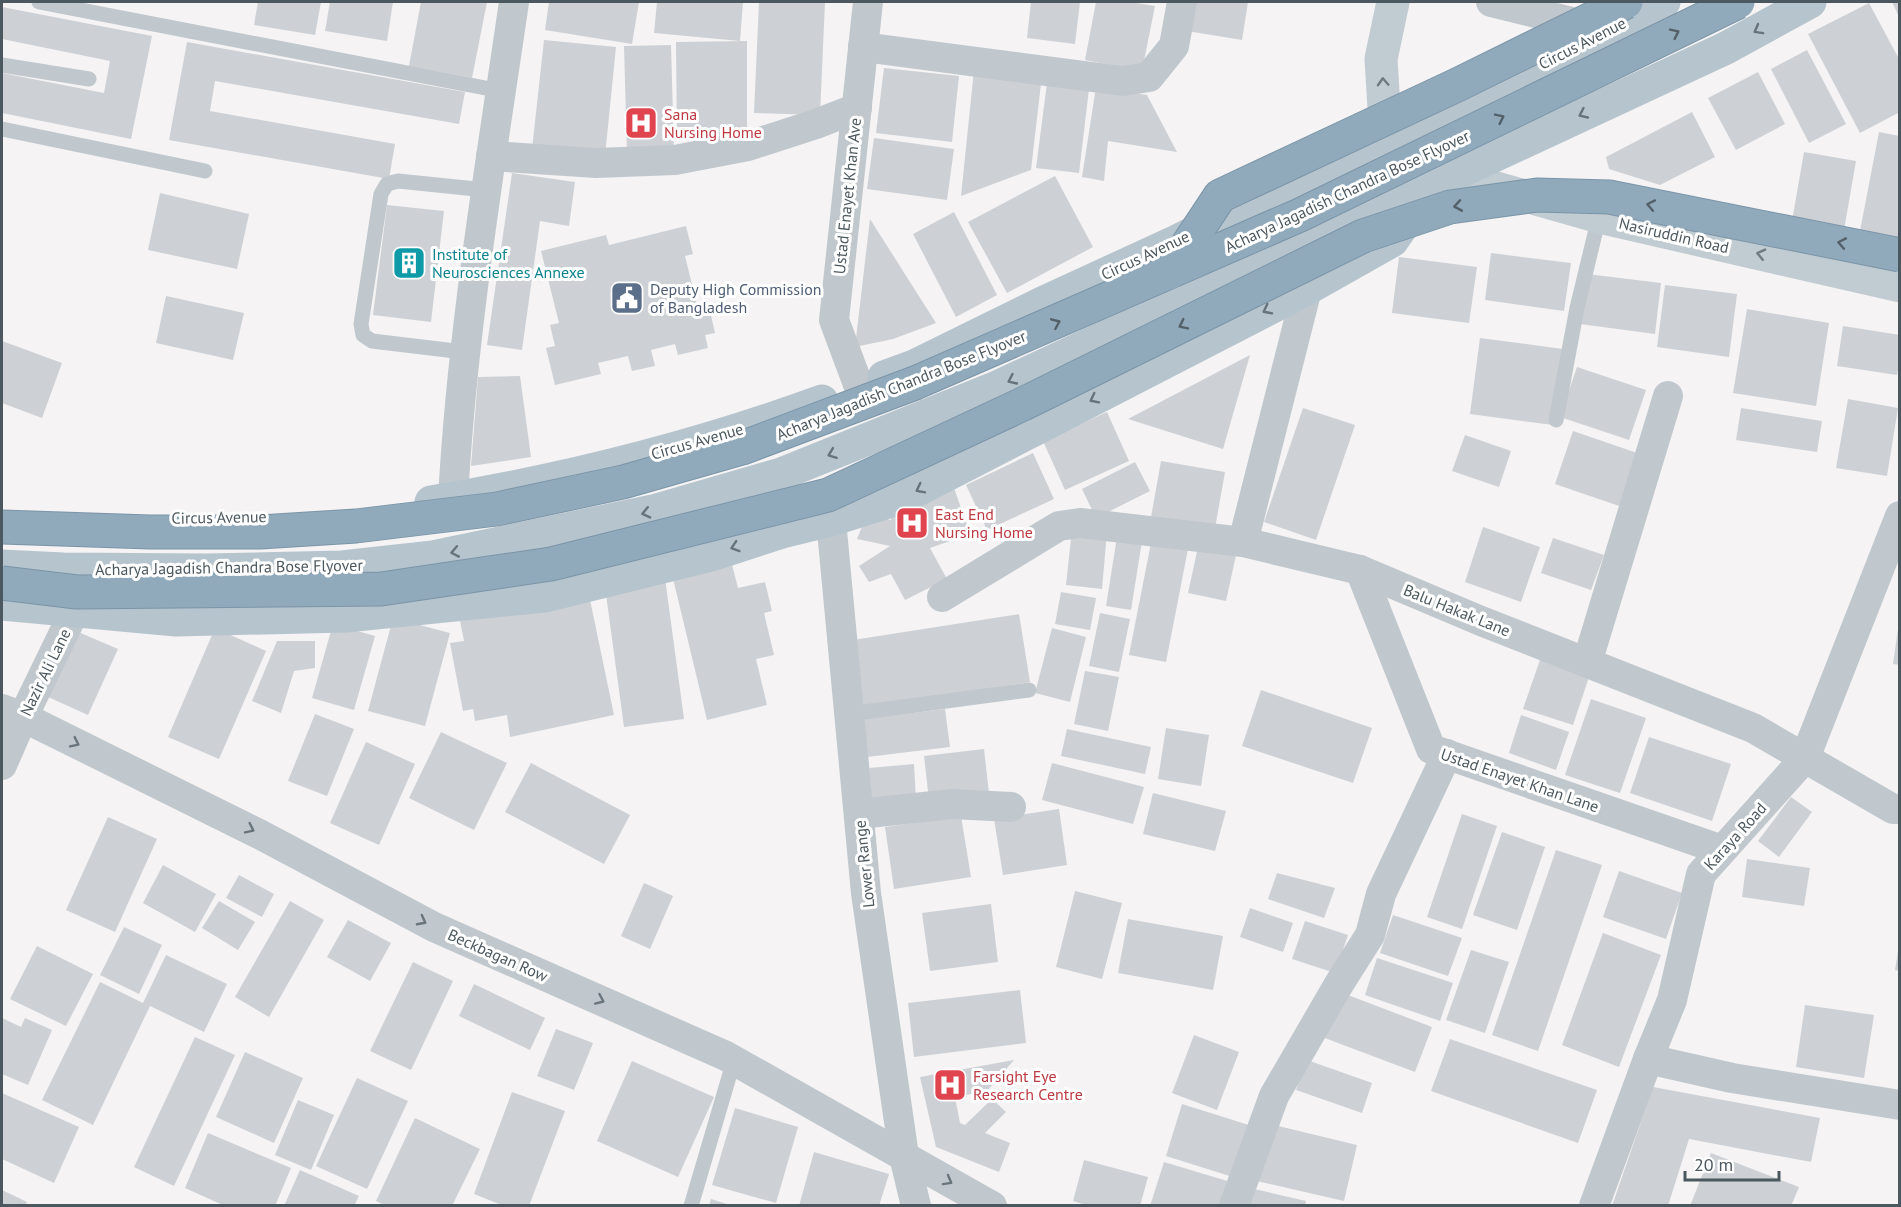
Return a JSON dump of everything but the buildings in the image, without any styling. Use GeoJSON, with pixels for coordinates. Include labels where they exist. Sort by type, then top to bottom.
{"type":"FeatureCollection","features":[{"type":"Feature","properties":{"kind":"highway","name":"Acharya Jagadish Chandra Bose Flyover"},"geometry":{"type":"LineString","coordinates":[[2,527],[161,532],[260,532],[344,526],[497,509],[623,482],[742,448],[915,383],[1311,210],[1738,2]]}},
{"type":"Feature","properties":{"kind":"highway"},"geometry":{"type":"LineString","coordinates":[[1169,273],[1220,196],[1457,85],[1644,4]]}},
{"type":"Feature","properties":{"kind":"highway"},"geometry":{"type":"LineString","coordinates":[[2,583],[77,592],[381,590],[551,564],[817,498],[828,495],[1023,404],[1363,236],[1450,207],[1537,195],[1609,197],[1899,255]]}},
{"type":"Feature","properties":{"kind":"main road"},"geometry":{"type":"LineString","coordinates":[[1386,140],[1381,59],[1393,2]]}},
{"type":"Feature","properties":{"kind":"main road"},"geometry":{"type":"LineString","coordinates":[[2,604],[176,620],[346,616],[545,596],[711,555],[904,497],[1307,289],[1392,242],[1440,180],[1726,48],[1810,2]]}},
{"type":"Feature","properties":{"kind":"main road","name":"Circus Avenue"},"geometry":{"type":"LineString","coordinates":[[2,513],[202,520],[380,511],[503,490],[684,447],[782,416],[914,366],[1040,304],[1177,242],[1306,176],[1386,140],[1608,31],[1644,4]]}},
{"type":"Feature","properties":{"kind":"main road","name":"Nasiruddin Road"},"geometry":{"type":"LineString","coordinates":[[1386,140],[1440,180],[1899,286]]}},
{"type":"Feature","properties":{"kind":"main road","name":"Acharya Jagadish Chandra Bose Flyover"},"geometry":{"type":"LineString","coordinates":[[2,566],[63,569],[207,570],[342,567],[433,557],[653,511],[781,474],[997,387],[1440,180]]}},
{"type":"Feature","properties":{"kind":"street"},"geometry":{"type":"LineString","coordinates":[[453,499],[464,352],[513,2]]}},
{"type":"Feature","properties":{"kind":"street","name":"Ustad Enayet Khan Ave"},"geometry":{"type":"LineString","coordinates":[[859,387],[834,320],[868,2]]}},
{"type":"Feature","properties":{"kind":"street"},"geometry":{"type":"LineString","coordinates":[[863,47],[1123,81],[1140,79],[1149,77],[1174,46],[1182,2]]}},
{"type":"Feature","properties":{"kind":"street"},"geometry":{"type":"LineString","coordinates":[[1491,2],[1608,31]]}},
{"type":"Feature","properties":{"kind":"street"},"geometry":{"type":"LineString","coordinates":[[491,156],[596,163],[675,160],[748,146],[857,108]]}},
{"type":"Feature","properties":{"kind":"street"},"geometry":{"type":"LineString","coordinates":[[1243,542],[1307,289]]}},
{"type":"Feature","properties":{"kind":"street"},"geometry":{"type":"LineString","coordinates":[[1587,663],[1668,396]]}},
{"type":"Feature","properties":{"kind":"street","name":"Karaya Road"},"geometry":{"type":"LineString","coordinates":[[1594,1206],[1672,1000],[1701,874],[1805,758],[1899,516]]}},
{"type":"Feature","properties":{"kind":"street","name":"Lower Range"},"geometry":{"type":"LineString","coordinates":[[831,520],[866,893],[904,1156],[916,1206]]}},
{"type":"Feature","properties":{"kind":"street","name":"Balu Hakak Lane"},"geometry":{"type":"LineString","coordinates":[[942,597],[1059,526],[1080,523],[1243,542],[1360,570],[1587,663],[1754,728],[1893,809],[1899,809]]}},
{"type":"Feature","properties":{"kind":"street","name":"Ustad Enayet Khan Lane"},"geometry":{"type":"LineString","coordinates":[[1360,570],[1431,749],[1722,850]]}},
{"type":"Feature","properties":{"kind":"street","name":"Nazir Ali Lane"},"geometry":{"type":"LineString","coordinates":[[2,765],[12,713],[74,612]]}},
{"type":"Feature","properties":{"kind":"street","name":"Beckbagan Row"},"geometry":{"type":"LineString","coordinates":[[12,713],[261,835],[434,927],[734,1060],[992,1206]]}},
{"type":"Feature","properties":{"kind":"street"},"geometry":{"type":"LineString","coordinates":[[1234,1206],[1275,1096],[1370,935],[1381,894],[1447,754]]}},
{"type":"Feature","properties":{"kind":"street"},"geometry":{"type":"LineString","coordinates":[[859,814],[952,804],[1011,807]]}},
{"type":"Feature","properties":{"kind":"street"},"geometry":{"type":"LineString","coordinates":[[1648,1059],[1732,1078],[1899,1105]]}},
{"type":"Feature","properties":{"kind":"lane"},"geometry":{"type":"LineString","coordinates":[[39,2],[501,91]]}},
{"type":"Feature","properties":{"kind":"lane"},"geometry":{"type":"LineString","coordinates":[[2,65],[89,79]]}},
{"type":"Feature","properties":{"kind":"lane"},"geometry":{"type":"LineString","coordinates":[[2,129],[205,171]]}},
{"type":"Feature","properties":{"kind":"lane"},"geometry":{"type":"LineString","coordinates":[[464,352],[372,341],[363,335],[361,324],[381,194],[387,184],[398,181],[486,190]]}},
{"type":"Feature","properties":{"kind":"lane"},"geometry":{"type":"LineString","coordinates":[[1556,420],[1577,308],[1599,217]]}},
{"type":"Feature","properties":{"kind":"lane"},"geometry":{"type":"LineString","coordinates":[[849,714],[1029,690]]}},
{"type":"Feature","properties":{"kind":"lane"},"geometry":{"type":"LineString","coordinates":[[691,1206],[734,1060]]}},
{"type":"Feature","properties":{"kind":"place","name":"Sana Nursing Home"},"geometry":{"type":"Point","coordinates":[641,123]}},
{"type":"Feature","properties":{"kind":"place","name":"Institute of Neurosciences Annexe"},"geometry":{"type":"Point","coordinates":[409,263]}},
{"type":"Feature","properties":{"kind":"place","name":"Deputy High Commission of Bangladesh"},"geometry":{"type":"Point","coordinates":[627,298]}},
{"type":"Feature","properties":{"kind":"place","name":"East End Nursing Home"},"geometry":{"type":"Point","coordinates":[912,523]}},
{"type":"Feature","properties":{"kind":"place","name":"Farsight Eye Research Centre"},"geometry":{"type":"Point","coordinates":[950,1085]}}]}
